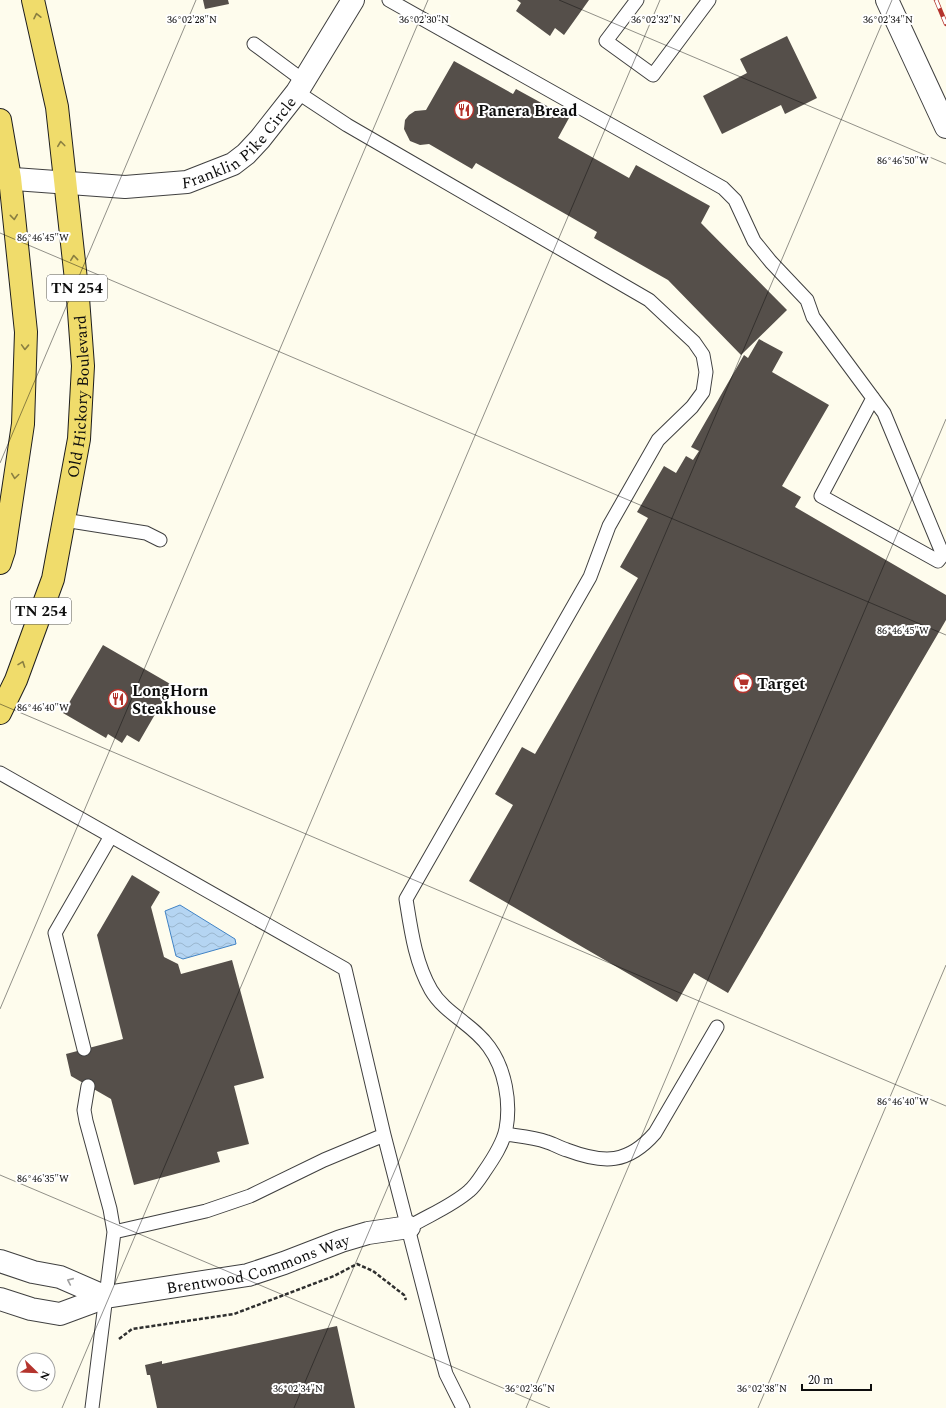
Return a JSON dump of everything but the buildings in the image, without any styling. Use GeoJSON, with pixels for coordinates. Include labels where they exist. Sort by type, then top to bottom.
{"type":"FeatureCollection","features":[{"type":"Feature","properties":{"kind":"main road","name":"Old Hickory Boulevard"},"geometry":{"type":"LineString","coordinates":[[0,713],[16,680],[53,579],[79,438],[82,366],[78,298],[66,183],[57,108],[33,0]]}},
{"type":"Feature","properties":{"kind":"main road"},"geometry":{"type":"LineString","coordinates":[[0,120],[5,178],[25,340],[23,424],[4,551],[0,563]]}},
{"type":"Feature","properties":{"kind":"street","name":"Franklin Pike Circle"},"geometry":{"type":"LineString","coordinates":[[5,178],[125,187],[187,182],[233,164],[246,154],[301,86],[353,0]]}},
{"type":"Feature","properties":{"kind":"street"},"geometry":{"type":"LineString","coordinates":[[887,0],[946,127]]}},
{"type":"Feature","properties":{"kind":"street","name":"Brentwood Commons Way"},"geometry":{"type":"LineString","coordinates":[[0,1299],[31,1309],[60,1314],[106,1297],[248,1275],[341,1241],[368,1233],[409,1226]]}},
{"type":"Feature","properties":{"kind":"street"},"geometry":{"type":"LineString","coordinates":[[0,1262],[33,1272],[60,1277],[106,1297]]}},
{"type":"Feature","properties":{"kind":"lane"},"geometry":{"type":"LineString","coordinates":[[389,0],[723,188],[735,200],[754,241],[771,262],[807,300],[813,317],[873,398],[884,413],[943,555],[938,561],[821,496],[873,398]]}},
{"type":"Feature","properties":{"kind":"lane"},"geometry":{"type":"LineString","coordinates":[[637,0],[606,41],[653,76],[709,0]]}},
{"type":"Feature","properties":{"kind":"lane"},"geometry":{"type":"LineString","coordinates":[[254,44],[347,126],[649,300],[694,342],[703,354],[706,363],[703,392],[692,407],[658,440],[609,526],[590,577],[406,899],[415,952],[431,990],[449,1012],[481,1038],[496,1059],[506,1093],[507,1118],[505,1134],[494,1158],[470,1190],[460,1198],[409,1226]]}},
{"type":"Feature","properties":{"kind":"lane"},"geometry":{"type":"LineString","coordinates":[[64,520],[146,533],[160,540]]}},
{"type":"Feature","properties":{"kind":"lane"},"geometry":{"type":"LineString","coordinates":[[0,773],[345,969],[384,1135],[409,1226],[446,1374],[464,1408]]}},
{"type":"Feature","properties":{"kind":"lane"},"geometry":{"type":"LineString","coordinates":[[84,1049],[54,933],[112,836]]}},
{"type":"Feature","properties":{"kind":"lane"},"geometry":{"type":"LineString","coordinates":[[505,1134],[547,1142],[588,1157],[607,1160],[620,1158],[635,1152],[647,1143],[656,1133],[717,1027]]}},
{"type":"Feature","properties":{"kind":"lane"},"geometry":{"type":"LineString","coordinates":[[88,1086],[84,1110],[108,1202],[114,1232],[92,1408]]}},
{"type":"Feature","properties":{"kind":"lane"},"geometry":{"type":"LineString","coordinates":[[114,1232],[206,1211],[250,1196],[324,1160],[384,1135]]}},
{"type":"Feature","properties":{"kind":"path"},"geometry":{"type":"LineString","coordinates":[[116,1342],[132,1329],[234,1314],[334,1276],[357,1264],[373,1271],[404,1295],[406,1302]]}},
{"type":"Feature","properties":{"kind":"water"},"geometry":{"type":"Polygon","coordinates":[[[180,905],[235,939],[236,944],[183,959],[176,956],[165,911],[180,905]]]}},
{"type":"Feature","properties":{"kind":"railway"},"geometry":{"type":"LineString","coordinates":[[936,0],[946,24]]}},
{"type":"Feature","properties":{"kind":"place","name":"Panera Bread"},"geometry":{"type":"Point","coordinates":[464,110]}},
{"type":"Feature","properties":{"kind":"place","name":"Target"},"geometry":{"type":"Point","coordinates":[743,683]}},
{"type":"Feature","properties":{"kind":"place","name":"LongHorn Steakhouse"},"geometry":{"type":"Point","coordinates":[118,699]}}]}
